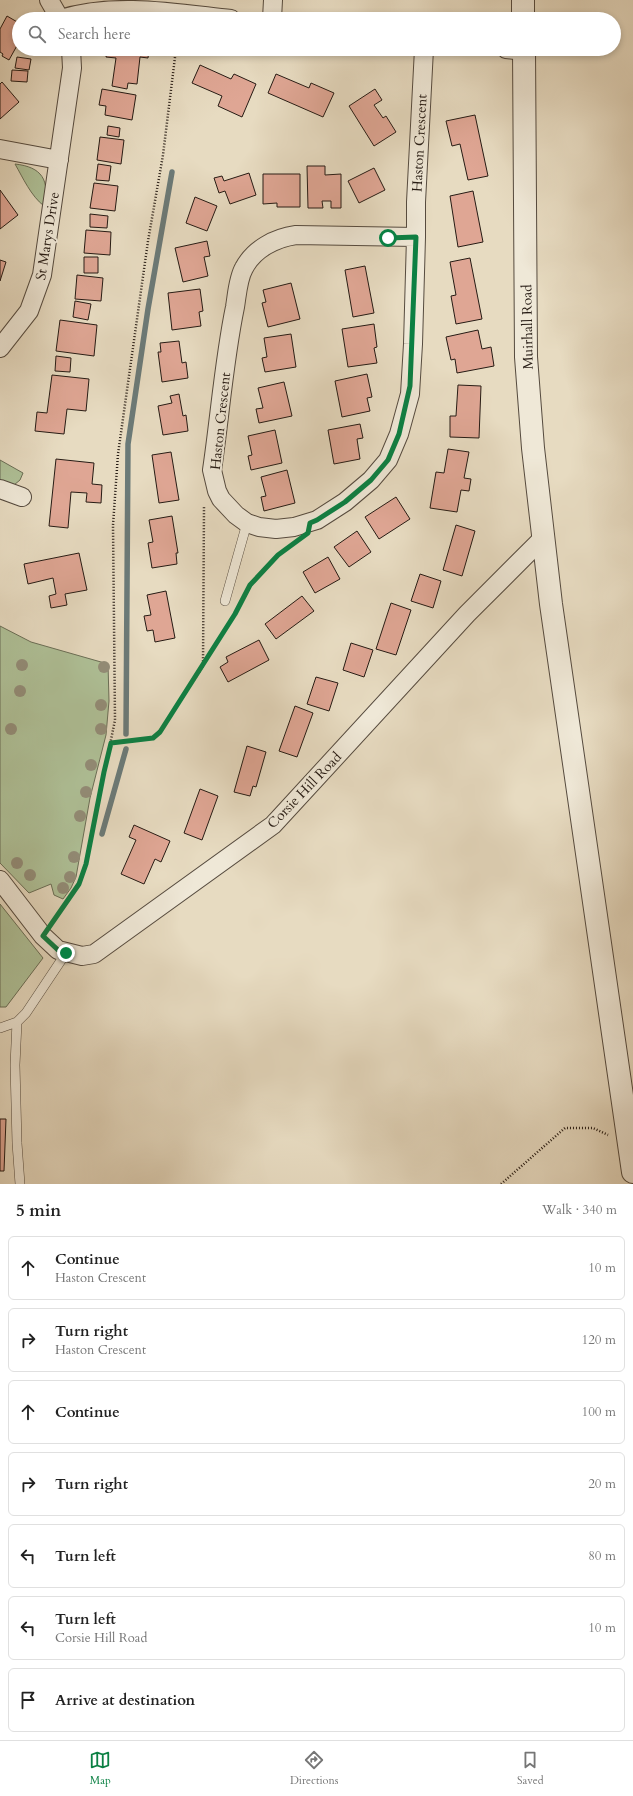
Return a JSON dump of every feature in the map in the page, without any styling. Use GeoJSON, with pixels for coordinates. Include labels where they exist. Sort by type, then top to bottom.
{"type":"FeatureCollection","features":[{"type":"Feature","properties":{"kind":"street"},"geometry":{"type":"LineString","coordinates":[[49,0],[56,12]]}},
{"type":"Feature","properties":{"kind":"street"},"geometry":{"type":"LineString","coordinates":[[272,12],[273,0]]}},
{"type":"Feature","properties":{"kind":"street"},"geometry":{"type":"LineString","coordinates":[[523,0],[523,12]]}},
{"type":"Feature","properties":{"kind":"street"},"geometry":{"type":"LineString","coordinates":[[91,12],[100,10],[129,10],[152,12]]}},
{"type":"Feature","properties":{"kind":"street","name":"St Marys Drive"},"geometry":{"type":"LineString","coordinates":[[0,348],[24,319],[37,291],[45,258],[72,68],[71,56]]}},
{"type":"Feature","properties":{"kind":"street","name":"Haston Crescent"},"geometry":{"type":"LineString","coordinates":[[416,237],[294,236],[282,238],[271,241],[255,254],[243,269],[231,324],[212,470],[217,491],[221,499],[236,515],[247,523],[260,527],[276,529],[294,527],[317,520],[345,502],[371,480],[388,460],[399,434],[410,394],[413,344],[416,237],[416,202],[424,56]]}},
{"type":"Feature","properties":{"kind":"street","name":"Muirhall Road"},"geometry":{"type":"LineString","coordinates":[[518,56],[526,357],[533,448],[551,604],[633,1172]]}},
{"type":"Feature","properties":{"kind":"street"},"geometry":{"type":"LineString","coordinates":[[0,149],[59,160]]}},
{"type":"Feature","properties":{"kind":"street"},"geometry":{"type":"LineString","coordinates":[[0,489],[22,497]]}},
{"type":"Feature","properties":{"kind":"street","name":"Corsie Hill Road"},"geometry":{"type":"LineString","coordinates":[[0,880],[43,936],[58,950],[82,956],[94,954],[273,825],[467,614],[543,538]]}},
{"type":"Feature","properties":{"kind":"lane"},"geometry":{"type":"LineString","coordinates":[[225,601],[247,523]]}},
{"type":"Feature","properties":{"kind":"lane"},"geometry":{"type":"LineString","coordinates":[[0,1028],[17,1022],[26,1013],[66,953]]}},
{"type":"Feature","properties":{"kind":"lane"},"geometry":{"type":"LineString","coordinates":[[17,1022],[15,1065],[17,1143],[20,1184]]}},
{"type":"Feature","properties":{"kind":"path"},"geometry":{"type":"LineString","coordinates":[[43,936],[79,884],[86,864],[115,720],[113,525],[118,454],[148,241],[163,155],[175,56]]}},
{"type":"Feature","properties":{"kind":"path"},"geometry":{"type":"LineString","coordinates":[[203,665],[204,504]]}},
{"type":"Feature","properties":{"kind":"path"},"geometry":{"type":"LineString","coordinates":[[111,743],[153,738],[164,726],[235,614],[250,585],[278,555],[290,546]]}},
{"type":"Feature","properties":{"kind":"path"},"geometry":{"type":"LineString","coordinates":[[501,1184],[565,1128],[593,1128],[629,1143]]}},
{"type":"Feature","properties":{"kind":"green space"},"geometry":{"type":"Polygon","coordinates":[[[15,164],[32,168],[42,176],[46,189],[44,206],[31,192],[15,164]]]}},
{"type":"Feature","properties":{"kind":"green space"},"geometry":{"type":"Polygon","coordinates":[[[0,460],[23,473],[20,480],[14,485],[0,484],[0,460]]]}},
{"type":"Feature","properties":{"kind":"green space"},"geometry":{"type":"Polygon","coordinates":[[[0,626],[31,642],[108,664],[109,701],[106,735],[90,798],[76,877],[71,888],[63,899],[54,895],[51,884],[29,893],[0,863],[0,626]]]}},
{"type":"Feature","properties":{"kind":"green space"},"geometry":{"type":"Polygon","coordinates":[[[0,904],[43,958],[6,1007],[0,1007],[0,904]]]}},
{"type":"Feature","properties":{"kind":"building"},"geometry":{"type":"Polygon","coordinates":[[[7,16],[12,19],[12,55],[9,60],[2,56],[3,54],[0,52],[0,29],[7,16]]]}},
{"type":"Feature","properties":{"kind":"building"},"geometry":{"type":"Polygon","coordinates":[[[148,56],[148,58],[140,57],[137,84],[128,83],[127,89],[112,86],[116,58],[106,57],[148,56]]]}},
{"type":"Feature","properties":{"kind":"building"},"geometry":{"type":"Polygon","coordinates":[[[17,57],[31,59],[29,70],[15,68],[17,57]]]}},
{"type":"Feature","properties":{"kind":"building"},"geometry":{"type":"Polygon","coordinates":[[[200,65],[231,79],[234,74],[256,84],[242,117],[218,106],[222,96],[192,83],[200,65]]]}},
{"type":"Feature","properties":{"kind":"building"},"geometry":{"type":"Polygon","coordinates":[[[12,70],[28,71],[27,82],[11,81],[12,70]]]}},
{"type":"Feature","properties":{"kind":"building"},"geometry":{"type":"Polygon","coordinates":[[[276,74],[309,88],[311,83],[334,93],[323,117],[268,93],[276,74]]]}},
{"type":"Feature","properties":{"kind":"building"},"geometry":{"type":"Polygon","coordinates":[[[2,82],[19,102],[0,119],[0,84],[2,82]]]}},
{"type":"Feature","properties":{"kind":"building"},"geometry":{"type":"Polygon","coordinates":[[[102,89],[136,95],[132,120],[105,115],[106,106],[99,105],[102,89]]]}},
{"type":"Feature","properties":{"kind":"building"},"geometry":{"type":"Polygon","coordinates":[[[375,89],[382,100],[374,105],[383,118],[386,116],[396,132],[374,146],[349,106],[375,89]]]}},
{"type":"Feature","properties":{"kind":"building"},"geometry":{"type":"Polygon","coordinates":[[[475,115],[488,176],[468,180],[460,144],[452,146],[446,121],[475,115]]]}},
{"type":"Feature","properties":{"kind":"building"},"geometry":{"type":"Polygon","coordinates":[[[108,126],[120,128],[119,137],[107,135],[108,126]]]}},
{"type":"Feature","properties":{"kind":"building"},"geometry":{"type":"Polygon","coordinates":[[[100,137],[124,140],[121,164],[97,160],[100,137]]]}},
{"type":"Feature","properties":{"kind":"building"},"geometry":{"type":"Polygon","coordinates":[[[98,164],[111,166],[109,181],[96,180],[98,164]]]}},
{"type":"Feature","properties":{"kind":"building"},"geometry":{"type":"Polygon","coordinates":[[[307,166],[325,166],[325,175],[341,174],[341,208],[331,208],[331,201],[322,201],[323,208],[308,208],[307,166]]]}},
{"type":"Feature","properties":{"kind":"building"},"geometry":{"type":"Polygon","coordinates":[[[374,168],[385,190],[359,203],[348,181],[374,168]]]}},
{"type":"Feature","properties":{"kind":"building"},"geometry":{"type":"Polygon","coordinates":[[[249,173],[256,195],[230,204],[225,191],[219,193],[214,178],[222,176],[224,181],[249,173]]]}},
{"type":"Feature","properties":{"kind":"building"},"geometry":{"type":"Polygon","coordinates":[[[263,174],[300,174],[300,207],[277,207],[277,203],[263,204],[263,174]]]}},
{"type":"Feature","properties":{"kind":"building"},"geometry":{"type":"Polygon","coordinates":[[[94,183],[118,186],[115,211],[90,208],[94,183]]]}},
{"type":"Feature","properties":{"kind":"building"},"geometry":{"type":"Polygon","coordinates":[[[0,190],[18,215],[0,229],[0,190]]]}},
{"type":"Feature","properties":{"kind":"building"},"geometry":{"type":"Polygon","coordinates":[[[473,191],[483,242],[458,247],[450,196],[473,191]]]}},
{"type":"Feature","properties":{"kind":"building"},"geometry":{"type":"Polygon","coordinates":[[[195,197],[217,206],[207,231],[186,223],[195,197]]]}},
{"type":"Feature","properties":{"kind":"building"},"geometry":{"type":"Polygon","coordinates":[[[90,214],[108,216],[107,228],[90,227],[90,214]]]}},
{"type":"Feature","properties":{"kind":"building"},"geometry":{"type":"Polygon","coordinates":[[[86,230],[111,232],[110,255],[84,253],[86,230]]]}},
{"type":"Feature","properties":{"kind":"building"},"geometry":{"type":"Polygon","coordinates":[[[207,241],[210,256],[204,257],[208,276],[183,282],[175,248],[207,241]]]}},
{"type":"Feature","properties":{"kind":"building"},"geometry":{"type":"Polygon","coordinates":[[[84,257],[98,257],[98,273],[84,273],[84,257]]]}},
{"type":"Feature","properties":{"kind":"building"},"geometry":{"type":"Polygon","coordinates":[[[470,258],[482,319],[456,324],[451,296],[456,295],[450,262],[470,258]]]}},
{"type":"Feature","properties":{"kind":"building"},"geometry":{"type":"Polygon","coordinates":[[[0,260],[6,262],[0,281],[0,260]]]}},
{"type":"Feature","properties":{"kind":"building"},"geometry":{"type":"Polygon","coordinates":[[[365,266],[374,313],[353,317],[345,270],[365,266]]]}},
{"type":"Feature","properties":{"kind":"building"},"geometry":{"type":"Polygon","coordinates":[[[77,275],[103,278],[101,301],[75,299],[77,275]]]}},
{"type":"Feature","properties":{"kind":"building"},"geometry":{"type":"Polygon","coordinates":[[[291,283],[300,319],[268,327],[262,303],[266,302],[263,290],[291,283]]]}},
{"type":"Feature","properties":{"kind":"building"},"geometry":{"type":"Polygon","coordinates":[[[200,289],[203,311],[199,312],[201,326],[172,330],[168,293],[200,289]]]}},
{"type":"Feature","properties":{"kind":"building"},"geometry":{"type":"Polygon","coordinates":[[[75,301],[91,304],[88,320],[73,317],[75,301]]]}},
{"type":"Feature","properties":{"kind":"building"},"geometry":{"type":"Polygon","coordinates":[[[60,320],[97,325],[94,356],[56,351],[60,320]]]}},
{"type":"Feature","properties":{"kind":"building"},"geometry":{"type":"Polygon","coordinates":[[[374,324],[377,347],[374,348],[377,363],[348,367],[342,329],[374,324]]]}},
{"type":"Feature","properties":{"kind":"building"},"geometry":{"type":"Polygon","coordinates":[[[478,330],[482,349],[491,347],[494,366],[457,373],[455,359],[451,360],[446,337],[478,330]]]}},
{"type":"Feature","properties":{"kind":"building"},"geometry":{"type":"Polygon","coordinates":[[[291,334],[296,367],[265,372],[262,358],[267,357],[264,338],[291,334]]]}},
{"type":"Feature","properties":{"kind":"building"},"geometry":{"type":"Polygon","coordinates":[[[179,341],[182,363],[186,362],[188,378],[162,382],[158,352],[161,352],[160,343],[179,341]]]}},
{"type":"Feature","properties":{"kind":"building"},"geometry":{"type":"Polygon","coordinates":[[[56,356],[71,358],[70,372],[55,371],[56,356]]]}},
{"type":"Feature","properties":{"kind":"building"},"geometry":{"type":"Polygon","coordinates":[[[367,374],[372,397],[367,398],[370,411],[342,417],[335,381],[367,374]]]}},
{"type":"Feature","properties":{"kind":"building"},"geometry":{"type":"Polygon","coordinates":[[[52,375],[89,379],[86,411],[67,409],[64,434],[35,431],[37,412],[47,413],[52,375]]]}},
{"type":"Feature","properties":{"kind":"building"},"geometry":{"type":"Polygon","coordinates":[[[284,382],[292,416],[259,423],[256,409],[263,408],[258,388],[284,382]]]}},
{"type":"Feature","properties":{"kind":"building"},"geometry":{"type":"Polygon","coordinates":[[[458,385],[481,386],[479,438],[450,437],[450,416],[456,416],[458,385]]]}},
{"type":"Feature","properties":{"kind":"building"},"geometry":{"type":"Polygon","coordinates":[[[179,394],[183,416],[186,415],[188,431],[163,435],[158,406],[172,403],[170,396],[179,394]]]}},
{"type":"Feature","properties":{"kind":"building"},"geometry":{"type":"Polygon","coordinates":[[[360,424],[363,438],[357,439],[360,459],[334,464],[328,430],[360,424]]]}},
{"type":"Feature","properties":{"kind":"building"},"geometry":{"type":"Polygon","coordinates":[[[275,430],[282,463],[251,470],[248,456],[252,455],[248,436],[275,430]]]}},
{"type":"Feature","properties":{"kind":"building"},"geometry":{"type":"Polygon","coordinates":[[[448,449],[469,452],[464,478],[471,479],[469,491],[461,490],[457,512],[430,508],[436,472],[444,473],[448,449]]]}},
{"type":"Feature","properties":{"kind":"building"},"geometry":{"type":"Polygon","coordinates":[[[171,452],[179,500],[159,503],[152,455],[171,452]]]}},
{"type":"Feature","properties":{"kind":"building"},"geometry":{"type":"Polygon","coordinates":[[[56,459],[94,463],[92,484],[102,485],[101,503],[86,502],[87,493],[71,492],[68,528],[49,526],[56,459]]]}},
{"type":"Feature","properties":{"kind":"building"},"geometry":{"type":"Polygon","coordinates":[[[287,470],[295,503],[264,511],[261,497],[266,496],[261,477],[287,470]]]}},
{"type":"Feature","properties":{"kind":"building"},"geometry":{"type":"Polygon","coordinates":[[[396,497],[410,519],[379,539],[365,517],[396,497]]]}},
{"type":"Feature","properties":{"kind":"building"},"geometry":{"type":"Polygon","coordinates":[[[172,516],[178,553],[176,553],[177,564],[152,568],[148,543],[153,542],[149,520],[172,516]]]}},
{"type":"Feature","properties":{"kind":"building"},"geometry":{"type":"Polygon","coordinates":[[[456,525],[475,531],[462,576],[443,570],[456,525]]]}},
{"type":"Feature","properties":{"kind":"building"},"geometry":{"type":"Polygon","coordinates":[[[357,531],[371,552],[349,567],[334,547],[357,531]]]}},
{"type":"Feature","properties":{"kind":"building"},"geometry":{"type":"Polygon","coordinates":[[[79,553],[87,590],[65,594],[67,605],[51,608],[49,596],[56,594],[53,578],[28,584],[24,564],[79,553]]]}},
{"type":"Feature","properties":{"kind":"building"},"geometry":{"type":"Polygon","coordinates":[[[328,557],[340,579],[315,593],[303,572],[328,557]]]}},
{"type":"Feature","properties":{"kind":"building"},"geometry":{"type":"Polygon","coordinates":[[[420,574],[441,581],[433,608],[411,601],[420,574]]]}},
{"type":"Feature","properties":{"kind":"building"},"geometry":{"type":"Polygon","coordinates":[[[166,591],[175,638],[155,642],[153,630],[147,631],[144,616],[151,615],[147,595],[166,591]]]}},
{"type":"Feature","properties":{"kind":"building"},"geometry":{"type":"Polygon","coordinates":[[[302,596],[314,611],[276,639],[265,624],[302,596]]]}},
{"type":"Feature","properties":{"kind":"building"},"geometry":{"type":"Polygon","coordinates":[[[391,603],[411,610],[396,655],[376,649],[391,603]]]}},
{"type":"Feature","properties":{"kind":"building"},"geometry":{"type":"Polygon","coordinates":[[[259,640],[269,660],[228,682],[220,667],[228,662],[226,657],[259,640]]]}},
{"type":"Feature","properties":{"kind":"building"},"geometry":{"type":"Polygon","coordinates":[[[351,643],[373,650],[364,677],[343,670],[351,643]]]}},
{"type":"Feature","properties":{"kind":"building"},"geometry":{"type":"Polygon","coordinates":[[[316,677],[338,683],[329,711],[307,704],[316,677]]]}},
{"type":"Feature","properties":{"kind":"building"},"geometry":{"type":"Polygon","coordinates":[[[295,706],[313,713],[297,757],[279,751],[295,706]]]}},
{"type":"Feature","properties":{"kind":"building"},"geometry":{"type":"Polygon","coordinates":[[[247,746],[266,752],[256,787],[253,786],[250,796],[234,792],[247,746]]]}},
{"type":"Feature","properties":{"kind":"building"},"geometry":{"type":"Polygon","coordinates":[[[200,789],[218,796],[202,840],[184,833],[200,789]]]}},
{"type":"Feature","properties":{"kind":"building"},"geometry":{"type":"Polygon","coordinates":[[[134,825],[170,841],[161,862],[155,859],[144,884],[121,874],[136,840],[129,837],[134,825]]]}},
{"type":"Feature","properties":{"kind":"building"},"geometry":{"type":"Polygon","coordinates":[[[0,1119],[6,1119],[4,1171],[0,1171],[0,1119]]]}},
{"type":"Feature","properties":{"kind":"waterway"},"geometry":{"type":"LineString","coordinates":[[126,734],[128,444],[148,309],[172,172]]}},
{"type":"Feature","properties":{"kind":"waterway"},"geometry":{"type":"LineString","coordinates":[[102,834],[126,749]]}},
{"type":"Feature","properties":{"kind":"route"},"geometry":{"type":"LineString","coordinates":[[66,953],[58,950],[43,936],[79,884],[86,864],[111,743],[153,738],[160,732],[235,614],[250,585],[278,555],[308,533],[310,523],[345,502],[371,480],[388,460],[399,434],[410,394],[416,237],[388,238]]}}]}
